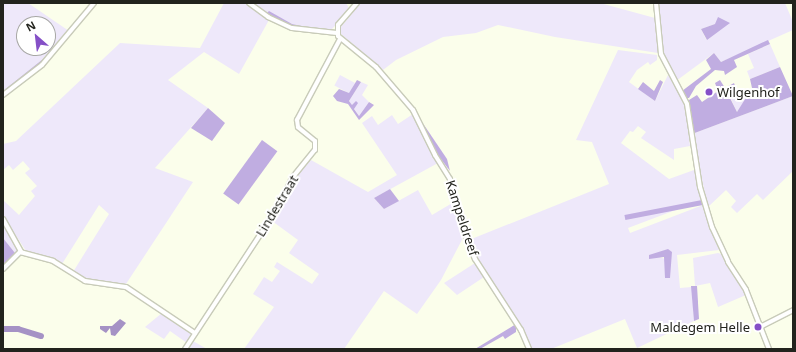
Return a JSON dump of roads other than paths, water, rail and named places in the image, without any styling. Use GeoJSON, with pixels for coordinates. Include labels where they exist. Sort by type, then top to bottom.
{"type":"FeatureCollection","features":[{"type":"Feature","properties":{"kind":"street"},"geometry":{"type":"LineString","coordinates":[[3,95],[42,65],[94,3]]}},
{"type":"Feature","properties":{"kind":"street"},"geometry":{"type":"LineString","coordinates":[[249,3],[268,17],[292,28],[337,33]]}},
{"type":"Feature","properties":{"kind":"street"},"geometry":{"type":"LineString","coordinates":[[340,39],[337,33],[338,25],[357,3]]}},
{"type":"Feature","properties":{"kind":"street"},"geometry":{"type":"LineString","coordinates":[[656,3],[661,54],[687,104],[705,207],[715,237],[746,290],[769,349]]}},
{"type":"Feature","properties":{"kind":"street","name":"Lindestraat"},"geometry":{"type":"LineString","coordinates":[[185,349],[279,206],[292,178],[315,150],[315,141],[298,127],[297,120],[340,39]]}},
{"type":"Feature","properties":{"kind":"street","name":"Kampeldreef"},"geometry":{"type":"LineString","coordinates":[[340,39],[376,67],[413,110],[435,155],[450,179],[463,228],[475,259],[521,330],[529,349]]}},
{"type":"Feature","properties":{"kind":"street"},"geometry":{"type":"LineString","coordinates":[[3,219],[19,244],[21,252]]}},
{"type":"Feature","properties":{"kind":"street"},"geometry":{"type":"LineString","coordinates":[[21,252],[57,263],[85,281],[126,287],[195,333]]}},
{"type":"Feature","properties":{"kind":"street"},"geometry":{"type":"LineString","coordinates":[[3,269],[21,252]]}},
{"type":"Feature","properties":{"kind":"street"},"geometry":{"type":"LineString","coordinates":[[760,327],[793,310]]}},
{"type":"Feature","properties":{"kind":"waterway"},"geometry":{"type":"LineString","coordinates":[[3,329],[18,329],[41,336]]}},
{"type":"Feature","properties":{"kind":"place","name":"Wilgenhof"},"geometry":{"type":"Point","coordinates":[709,92]}},
{"type":"Feature","properties":{"kind":"place","name":"Maldegem Helle"},"geometry":{"type":"Point","coordinates":[758,327]}}]}
